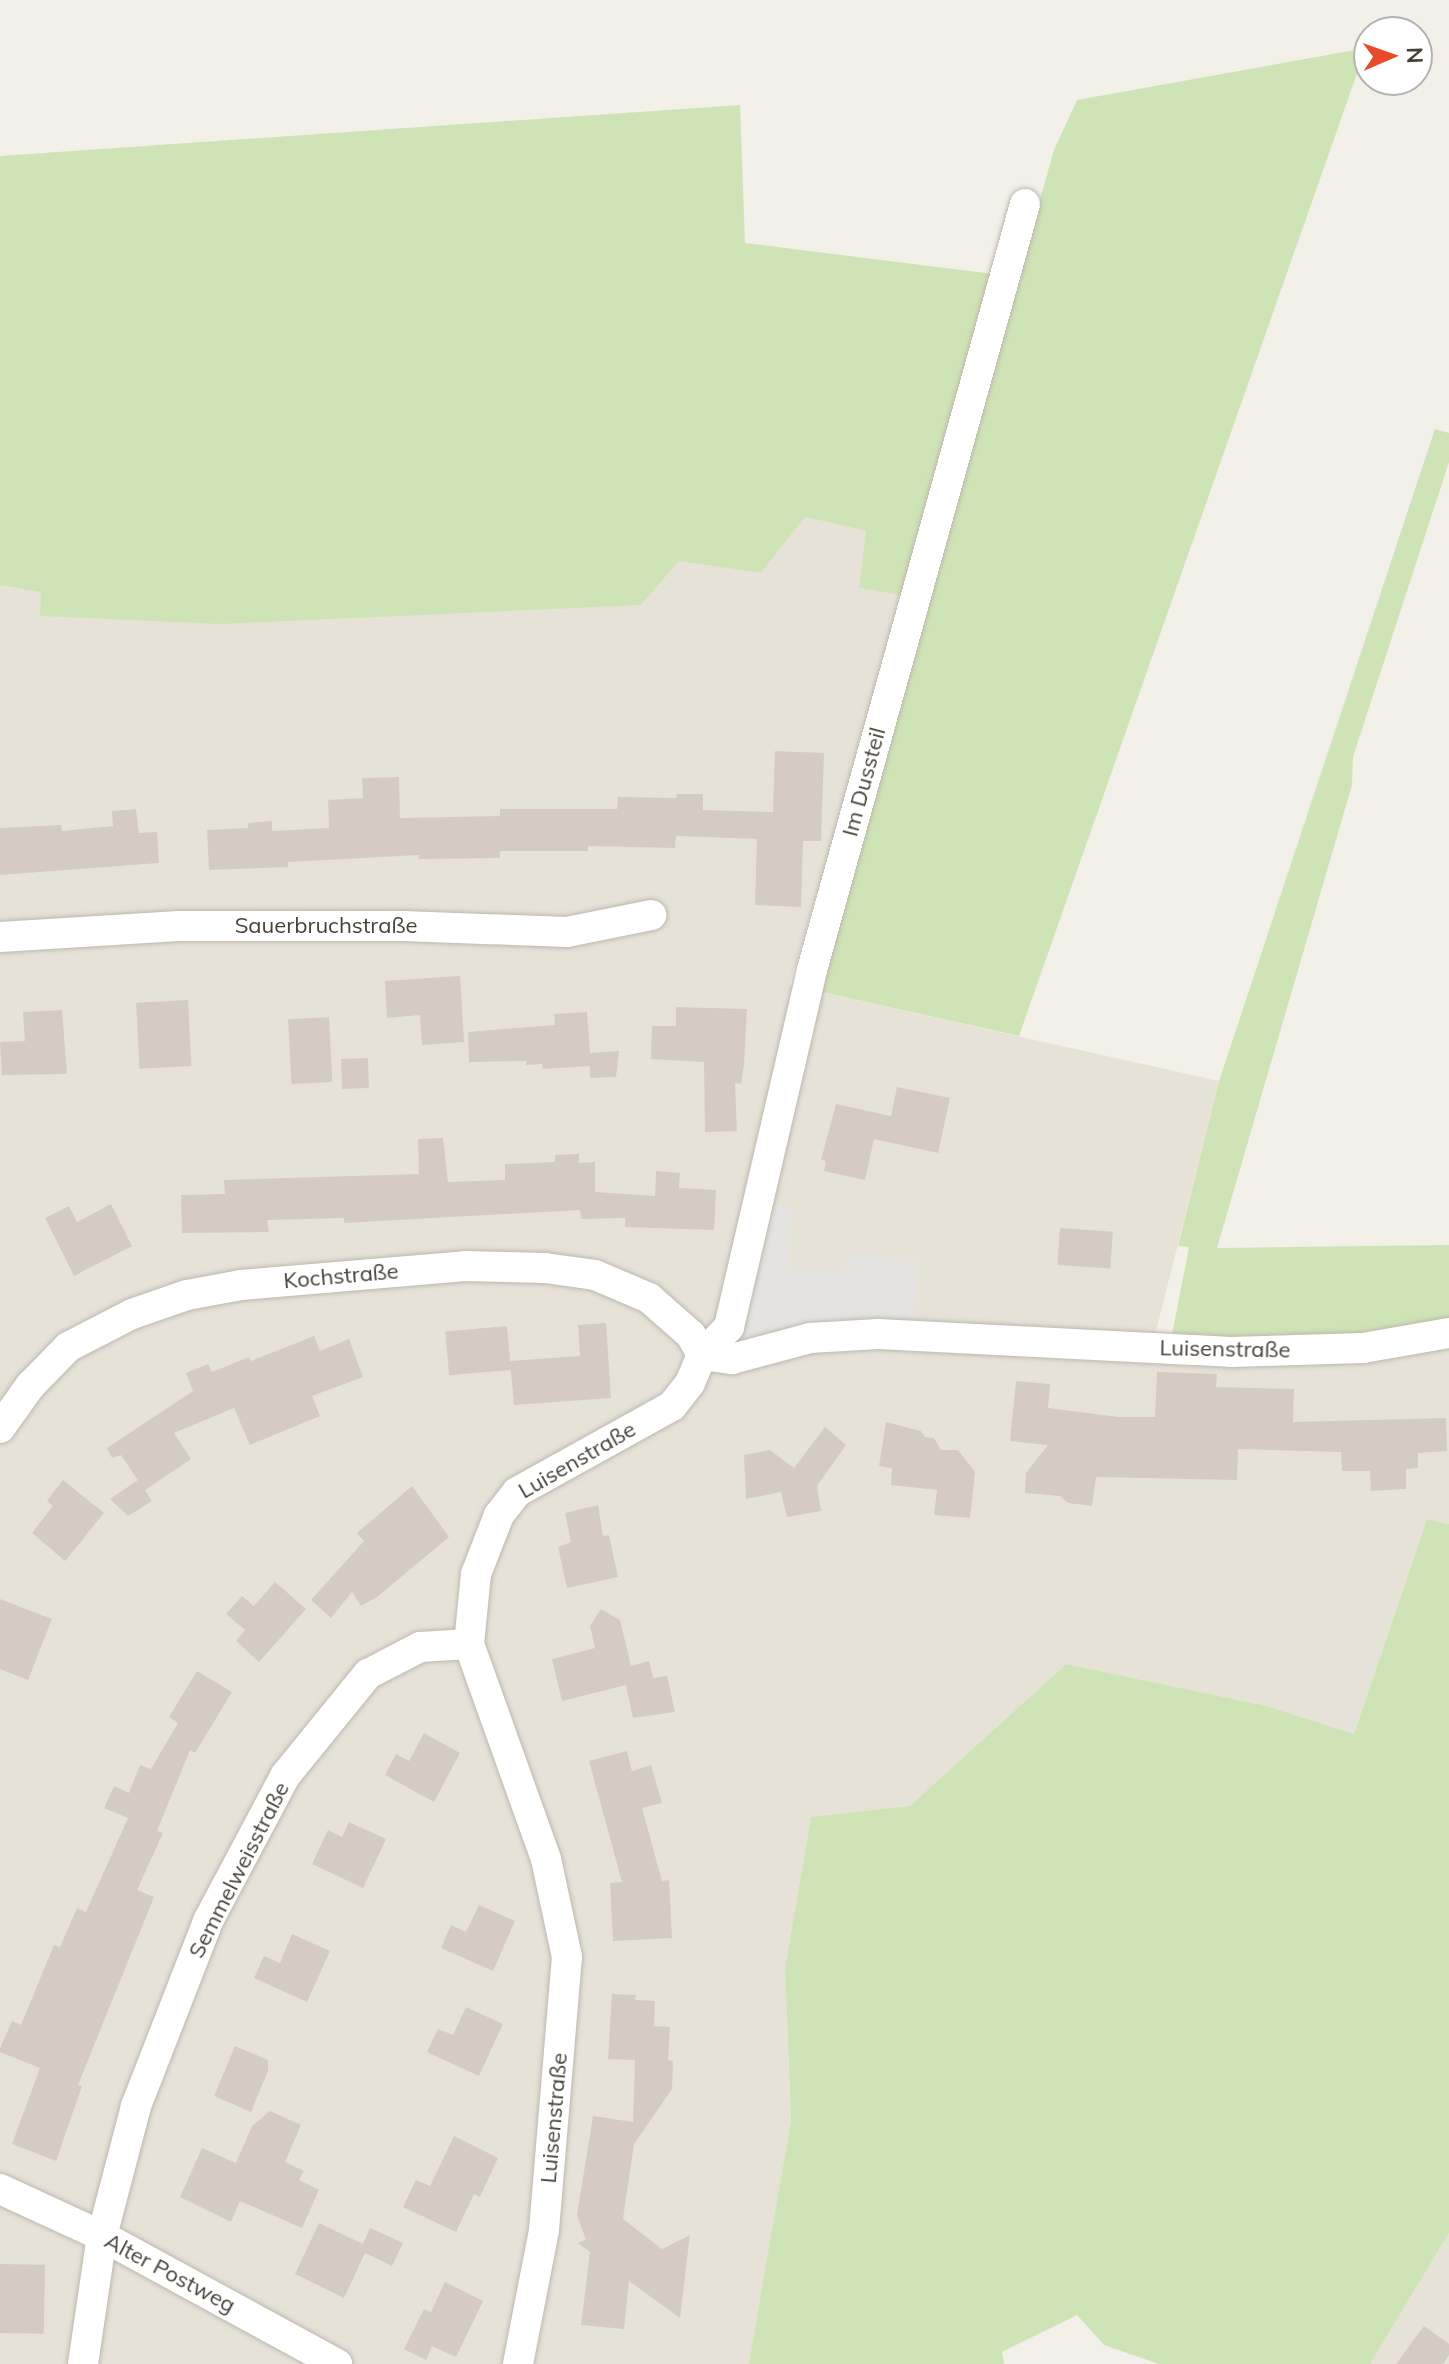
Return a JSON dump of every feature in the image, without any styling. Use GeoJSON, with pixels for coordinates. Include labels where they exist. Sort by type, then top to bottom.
{"type":"FeatureCollection","features":[{"type":"Feature","properties":{"kind":"street","name":"Im Dussteil"},"geometry":{"type":"LineString","coordinates":[[702,1355],[729,1327],[812,970],[1025,204]]}},
{"type":"Feature","properties":{"kind":"street","name":"Sauerbruchstraße"},"geometry":{"type":"LineString","coordinates":[[0,937],[179,926],[403,926],[567,932],[651,915]]}},
{"type":"Feature","properties":{"kind":"street","name":"Kochstraße"},"geometry":{"type":"LineString","coordinates":[[0,1428],[30,1386],[68,1347],[132,1314],[187,1295],[256,1284],[465,1266],[545,1268],[595,1275],[649,1298],[691,1335],[702,1355]]}},
{"type":"Feature","properties":{"kind":"street","name":"Luisenstraße"},"geometry":{"type":"LineString","coordinates":[[518,2364],[544,2230],[567,1957],[546,1859],[469,1644],[476,1574],[499,1515],[517,1492],[672,1406],[690,1383],[702,1355],[732,1359],[810,1338],[878,1334],[1231,1352],[1363,1348],[1449,1333]]}},
{"type":"Feature","properties":{"kind":"street","name":"Semmelweisstraße"},"geometry":{"type":"LineString","coordinates":[[83,2364],[102,2236],[136,2106],[208,1921],[285,1776],[368,1674],[420,1647],[469,1644]]}},
{"type":"Feature","properties":{"kind":"street","name":"Alter Postweg"},"geometry":{"type":"LineString","coordinates":[[0,2189],[102,2236],[337,2364]]}},
{"type":"Feature","properties":{"kind":"shaded area"},"geometry":{"type":"Polygon","coordinates":[[[0,492],[679,560],[761,573],[805,517],[866,531],[908,596],[789,985],[1219,1081],[1150,1355],[1449,1347],[1449,1524],[1427,1519],[1354,1734],[1267,1706],[1066,1664],[910,1807],[811,1818],[785,1968],[791,2120],[750,2364],[0,2364],[0,492]]]}},
{"type":"Feature","properties":{"kind":"shaded area"},"geometry":{"type":"Polygon","coordinates":[[[764,1206],[791,1207],[787,1270],[844,1275],[847,1255],[918,1261],[913,1327],[751,1344],[739,1338],[764,1206]]]}},
{"type":"Feature","properties":{"kind":"shaded area"},"geometry":{"type":"Polygon","coordinates":[[[1449,2233],[1449,2364],[1370,2364],[1449,2233]]]}},
{"type":"Feature","properties":{"kind":"green space"},"geometry":{"type":"Polygon","coordinates":[[[1353,50],[1353,85],[1019,1036],[817,991],[1054,150],[1077,100],[1353,50]]]}},
{"type":"Feature","properties":{"kind":"green space"},"geometry":{"type":"Polygon","coordinates":[[[740,105],[745,243],[994,274],[908,596],[859,588],[866,531],[805,517],[761,573],[679,561],[641,605],[220,624],[40,616],[41,592],[0,585],[0,156],[740,105]]]}},
{"type":"Feature","properties":{"kind":"green space"},"geometry":{"type":"Polygon","coordinates":[[[1435,429],[1449,433],[1449,462],[1353,757],[1352,785],[1217,1248],[1449,1245],[1449,1320],[1364,1337],[1171,1340],[1189,1247],[1178,1246],[1219,1081],[1435,429]]]}},
{"type":"Feature","properties":{"kind":"green space"},"geometry":{"type":"Polygon","coordinates":[[[1427,1519],[1449,1524],[1449,2233],[1370,2364],[1159,2364],[1104,2345],[1077,2315],[1002,2352],[1004,2364],[749,2364],[791,2120],[785,1968],[811,1817],[910,1806],[1066,1664],[1267,1706],[1354,1734],[1427,1519]]]}},
{"type":"Feature","properties":{"kind":"building"},"geometry":{"type":"Polygon","coordinates":[[[775,751],[824,753],[821,841],[803,841],[801,907],[755,905],[757,839],[676,836],[675,848],[588,846],[588,851],[500,851],[500,858],[419,859],[419,855],[288,862],[288,867],[209,870],[207,830],[248,828],[248,823],[272,821],[272,831],[329,828],[328,800],[363,798],[362,778],[399,777],[400,818],[500,816],[500,809],[617,809],[618,797],[677,798],[676,794],[703,794],[703,810],[773,812],[775,751]]]}},
{"type":"Feature","properties":{"kind":"building"},"geometry":{"type":"Polygon","coordinates":[[[136,809],[139,833],[157,832],[159,863],[0,875],[0,828],[61,825],[62,831],[113,826],[112,811],[136,809]]]}},
{"type":"Feature","properties":{"kind":"building"},"geometry":{"type":"Polygon","coordinates":[[[460,976],[464,1042],[422,1045],[420,1015],[387,1018],[385,981],[460,976]]]}},
{"type":"Feature","properties":{"kind":"building"},"geometry":{"type":"Polygon","coordinates":[[[188,1000],[191,1066],[140,1069],[136,1003],[188,1000]]]}},
{"type":"Feature","properties":{"kind":"building"},"geometry":{"type":"Polygon","coordinates":[[[676,1007],[747,1009],[741,1084],[735,1083],[737,1131],[705,1132],[704,1062],[651,1059],[652,1026],[676,1026],[676,1007]]]}},
{"type":"Feature","properties":{"kind":"building"},"geometry":{"type":"Polygon","coordinates":[[[62,1010],[67,1074],[2,1075],[0,1042],[25,1041],[23,1012],[62,1010]]]}},
{"type":"Feature","properties":{"kind":"building"},"geometry":{"type":"Polygon","coordinates":[[[587,1012],[590,1053],[619,1051],[616,1077],[590,1078],[590,1066],[543,1069],[542,1064],[526,1065],[526,1061],[469,1062],[468,1032],[555,1025],[554,1014],[587,1012]]]}},
{"type":"Feature","properties":{"kind":"building"},"geometry":{"type":"Polygon","coordinates":[[[329,1017],[332,1082],[291,1084],[288,1019],[329,1017]]]}},
{"type":"Feature","properties":{"kind":"building"},"geometry":{"type":"Polygon","coordinates":[[[368,1058],[369,1088],[342,1089],[341,1059],[368,1058]]]}},
{"type":"Feature","properties":{"kind":"building"},"geometry":{"type":"Polygon","coordinates":[[[897,1087],[950,1098],[938,1153],[874,1139],[865,1180],[824,1171],[826,1161],[821,1160],[836,1104],[891,1116],[897,1087]]]}},
{"type":"Feature","properties":{"kind":"building"},"geometry":{"type":"Polygon","coordinates":[[[443,1138],[448,1182],[505,1180],[505,1164],[555,1162],[555,1155],[579,1154],[579,1163],[595,1162],[595,1192],[655,1196],[656,1171],[680,1173],[679,1188],[716,1190],[714,1230],[625,1227],[625,1218],[581,1219],[580,1210],[344,1223],[344,1218],[267,1220],[269,1232],[182,1233],[181,1195],[225,1194],[224,1180],[419,1174],[418,1139],[443,1138]]]}},
{"type":"Feature","properties":{"kind":"building"},"geometry":{"type":"Polygon","coordinates":[[[111,1204],[132,1246],[74,1276],[45,1218],[69,1206],[77,1222],[111,1204]]]}},
{"type":"Feature","properties":{"kind":"building"},"geometry":{"type":"Polygon","coordinates":[[[1060,1228],[1113,1232],[1110,1269],[1057,1265],[1060,1228]]]}},
{"type":"Feature","properties":{"kind":"building"},"geometry":{"type":"Polygon","coordinates":[[[606,1323],[611,1398],[514,1405],[510,1361],[580,1356],[578,1325],[606,1323]]]}},
{"type":"Feature","properties":{"kind":"building"},"geometry":{"type":"Polygon","coordinates":[[[507,1326],[511,1370],[449,1375],[445,1331],[507,1326]]]}},
{"type":"Feature","properties":{"kind":"building"},"geometry":{"type":"Polygon","coordinates":[[[314,1336],[320,1351],[349,1339],[363,1377],[312,1396],[320,1416],[250,1445],[234,1408],[174,1433],[191,1459],[145,1490],[152,1501],[128,1516],[110,1499],[138,1480],[121,1455],[112,1458],[107,1448],[193,1391],[186,1373],[208,1364],[212,1372],[249,1357],[251,1361],[314,1336]]]}},
{"type":"Feature","properties":{"kind":"building"},"geometry":{"type":"Polygon","coordinates":[[[1157,1372],[1217,1374],[1216,1387],[1294,1389],[1293,1422],[1446,1418],[1447,1451],[1418,1453],[1418,1468],[1406,1469],[1406,1489],[1371,1491],[1370,1471],[1342,1471],[1341,1452],[1238,1449],[1237,1480],[1096,1477],[1092,1506],[1068,1503],[1060,1496],[1025,1493],[1026,1473],[1048,1445],[1010,1441],[1016,1381],[1050,1384],[1048,1408],[1119,1417],[1155,1417],[1157,1372]]]}},
{"type":"Feature","properties":{"kind":"building"},"geometry":{"type":"Polygon","coordinates":[[[886,1422],[921,1431],[925,1437],[934,1438],[941,1450],[958,1450],[975,1472],[970,1518],[934,1515],[937,1490],[891,1485],[892,1468],[879,1466],[886,1422]]]}},
{"type":"Feature","properties":{"kind":"building"},"geometry":{"type":"Polygon","coordinates":[[[825,1427],[846,1445],[817,1486],[821,1511],[787,1517],[781,1492],[746,1499],[744,1455],[770,1450],[794,1468],[825,1427]]]}},
{"type":"Feature","properties":{"kind":"building"},"geometry":{"type":"Polygon","coordinates":[[[63,1480],[104,1513],[65,1561],[32,1533],[53,1506],[47,1501],[63,1480]]]}},
{"type":"Feature","properties":{"kind":"building"},"geometry":{"type":"Polygon","coordinates":[[[412,1486],[449,1537],[377,1597],[361,1606],[352,1592],[331,1618],[311,1600],[364,1541],[357,1533],[412,1486]]]}},
{"type":"Feature","properties":{"kind":"building"},"geometry":{"type":"Polygon","coordinates":[[[598,1505],[603,1536],[609,1535],[618,1577],[567,1588],[558,1547],[571,1542],[565,1513],[598,1505]]]}},
{"type":"Feature","properties":{"kind":"building"},"geometry":{"type":"Polygon","coordinates":[[[275,1582],[306,1609],[259,1662],[236,1641],[245,1630],[226,1614],[242,1596],[254,1606],[275,1582]]]}},
{"type":"Feature","properties":{"kind":"building"},"geometry":{"type":"Polygon","coordinates":[[[0,1599],[52,1619],[28,1680],[0,1669],[0,1599]]]}},
{"type":"Feature","properties":{"kind":"building"},"geometry":{"type":"Polygon","coordinates":[[[601,1609],[620,1620],[631,1666],[649,1661],[653,1678],[667,1676],[675,1712],[633,1718],[626,1685],[562,1701],[552,1659],[595,1648],[590,1626],[601,1609]]]}},
{"type":"Feature","properties":{"kind":"building"},"geometry":{"type":"Polygon","coordinates":[[[197,1671],[232,1692],[195,1753],[190,1750],[157,1831],[163,1833],[137,1890],[154,1897],[78,2085],[82,2086],[56,2161],[12,2144],[40,2068],[0,2052],[0,2048],[12,2021],[21,2025],[54,1945],[60,1947],[77,1908],[86,1912],[128,1818],[104,1808],[114,1786],[129,1793],[140,1765],[151,1769],[178,1723],[169,1717],[197,1671]]]}},
{"type":"Feature","properties":{"kind":"building"},"geometry":{"type":"Polygon","coordinates":[[[424,1733],[460,1753],[434,1802],[385,1775],[396,1754],[409,1761],[424,1733]]]}},
{"type":"Feature","properties":{"kind":"building"},"geometry":{"type":"Polygon","coordinates":[[[627,1751],[632,1771],[651,1765],[662,1803],[642,1808],[662,1881],[669,1880],[672,1938],[613,1941],[610,1883],[622,1882],[589,1761],[627,1751]]]}},
{"type":"Feature","properties":{"kind":"building"},"geometry":{"type":"Polygon","coordinates":[[[349,1822],[386,1839],[363,1888],[312,1864],[328,1830],[342,1837],[349,1822]]]}},
{"type":"Feature","properties":{"kind":"building"},"geometry":{"type":"Polygon","coordinates":[[[479,1905],[515,1921],[493,1971],[441,1948],[451,1925],[466,1932],[479,1905]]]}},
{"type":"Feature","properties":{"kind":"building"},"geometry":{"type":"Polygon","coordinates":[[[292,1934],[330,1951],[307,2002],[254,1978],[264,1956],[280,1963],[292,1934]]]}},
{"type":"Feature","properties":{"kind":"building"},"geometry":{"type":"Polygon","coordinates":[[[612,1994],[636,1995],[635,2000],[655,2001],[654,2026],[670,2027],[668,2060],[673,2061],[672,2089],[634,2144],[623,2219],[662,2249],[690,2235],[680,2318],[629,2281],[624,2329],[581,2325],[590,2252],[578,2243],[586,2240],[577,2215],[593,2116],[633,2122],[635,2060],[608,2059],[612,1994]]]}},
{"type":"Feature","properties":{"kind":"building"},"geometry":{"type":"Polygon","coordinates":[[[466,2007],[503,2024],[479,2076],[427,2052],[438,2029],[453,2035],[466,2007]]]}},
{"type":"Feature","properties":{"kind":"building"},"geometry":{"type":"Polygon","coordinates":[[[235,2046],[268,2060],[268,2071],[251,2112],[214,2096],[235,2046]]]}},
{"type":"Feature","properties":{"kind":"building"},"geometry":{"type":"Polygon","coordinates":[[[270,2111],[301,2125],[285,2162],[304,2171],[299,2180],[319,2190],[302,2228],[240,2201],[231,2222],[180,2197],[202,2148],[236,2163],[252,2126],[270,2111]]]}},
{"type":"Feature","properties":{"kind":"building"},"geometry":{"type":"Polygon","coordinates":[[[454,2136],[498,2158],[480,2197],[474,2194],[456,2232],[403,2207],[416,2180],[430,2186],[454,2136]]]}},
{"type":"Feature","properties":{"kind":"building"},"geometry":{"type":"Polygon","coordinates":[[[319,2223],[363,2244],[370,2228],[403,2243],[392,2266],[365,2253],[344,2298],[295,2274],[319,2223]]]}},
{"type":"Feature","properties":{"kind":"building"},"geometry":{"type":"Polygon","coordinates":[[[0,2264],[45,2265],[44,2334],[0,2333],[0,2264]]]}},
{"type":"Feature","properties":{"kind":"building"},"geometry":{"type":"Polygon","coordinates":[[[445,2282],[483,2301],[456,2357],[432,2346],[426,2360],[404,2349],[424,2309],[431,2312],[445,2282]]]}},
{"type":"Feature","properties":{"kind":"building"},"geometry":{"type":"Polygon","coordinates":[[[1424,2326],[1449,2344],[1449,2355],[1443,2364],[1396,2364],[1424,2326]]]}}]}
